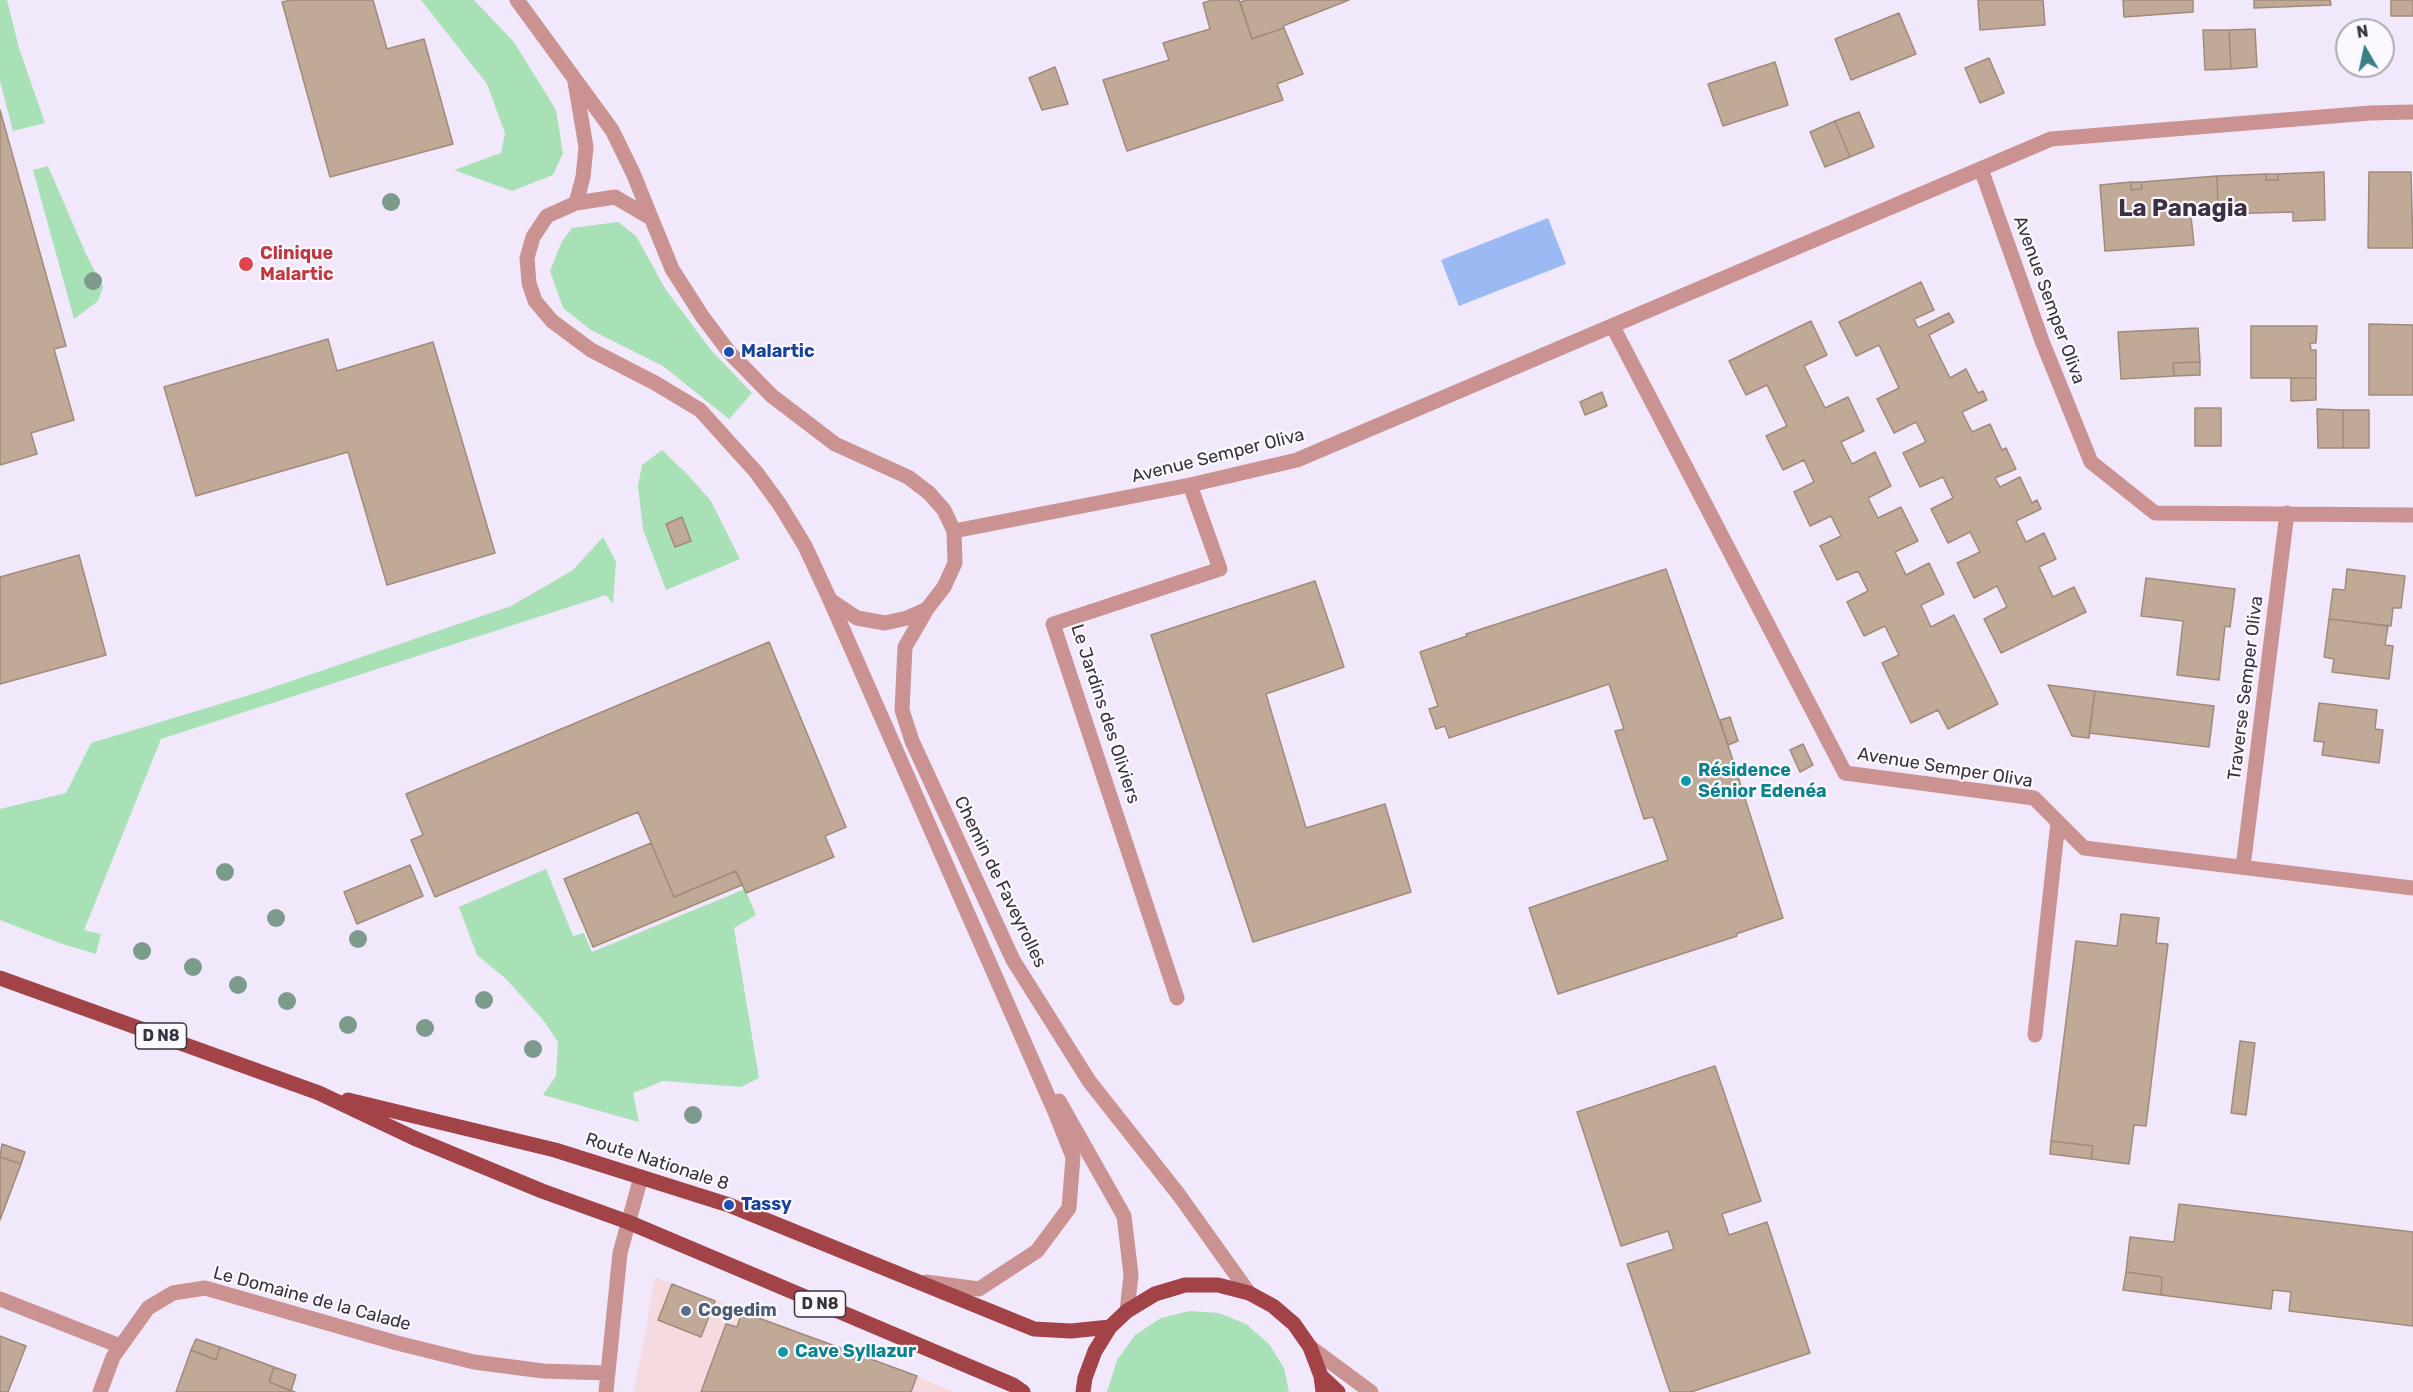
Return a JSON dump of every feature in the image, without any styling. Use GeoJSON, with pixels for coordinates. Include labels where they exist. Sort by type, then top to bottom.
{"type":"FeatureCollection","features":[{"type":"Feature","properties":{"kind":"main road","name":"Route Nationale 8"},"geometry":{"type":"LineString","coordinates":[[1,979],[319,1093],[434,1147],[542,1191],[628,1222],[1013,1385],[1023,1392]]}},
{"type":"Feature","properties":{"kind":"main road","name":"Route Nationale 8"},"geometry":{"type":"LineString","coordinates":[[319,1093],[555,1150],[729,1205],[1034,1329],[1071,1331],[1110,1327]]}},
{"type":"Feature","properties":{"kind":"main road"},"geometry":{"type":"LineString","coordinates":[[1083,1392],[1085,1378],[1095,1351],[1110,1327],[1127,1311],[1155,1294],[1185,1285],[1218,1285],[1249,1293],[1273,1306],[1294,1324],[1310,1347],[1321,1376],[1323,1392]]}},
{"type":"Feature","properties":{"kind":"main road"},"geometry":{"type":"LineString","coordinates":[[1321,1376],[1338,1392]]}},
{"type":"Feature","properties":{"kind":"street"},"geometry":{"type":"LineString","coordinates":[[517,0],[612,130],[672,269],[702,316],[729,352],[771,395],[835,444],[908,477],[929,493],[944,510],[954,531]]}},
{"type":"Feature","properties":{"kind":"street"},"geometry":{"type":"LineString","coordinates":[[574,76],[583,116],[586,147],[583,177],[576,202]]}},
{"type":"Feature","properties":{"kind":"street","name":"Avenue Semper Oliva"},"geometry":{"type":"LineString","coordinates":[[954,531],[1190,485],[1297,460],[2051,139],[2370,112],[2413,112]]}},
{"type":"Feature","properties":{"kind":"street","name":"Avenue Semper Oliva"},"geometry":{"type":"LineString","coordinates":[[1981,169],[2042,342],[2091,462],[2155,513],[2413,514]]}},
{"type":"Feature","properties":{"kind":"street"},"geometry":{"type":"LineString","coordinates":[[651,218],[615,197],[576,202],[547,216],[533,237],[527,258],[529,283],[536,301],[552,321],[591,350],[655,383],[700,410],[756,472],[780,505],[805,546],[830,600],[1055,1112],[1072,1157],[1069,1208],[1037,1251],[979,1290],[920,1281]]}},
{"type":"Feature","properties":{"kind":"street","name":"Avenue Semper Oliva"},"geometry":{"type":"LineString","coordinates":[[1613,327],[1845,773],[2034,798],[2084,848],[2413,888]]}},
{"type":"Feature","properties":{"kind":"street","name":"Le Jardins des Oliviers"},"geometry":{"type":"LineString","coordinates":[[1177,998],[1053,624],[1220,570],[1190,485]]}},
{"type":"Feature","properties":{"kind":"street","name":"Traverse Semper Oliva"},"geometry":{"type":"LineString","coordinates":[[2243,867],[2287,513]]}},
{"type":"Feature","properties":{"kind":"street","name":"Chemin de Faveyrolles"},"geometry":{"type":"LineString","coordinates":[[954,531],[955,563],[944,587],[927,609],[905,647],[902,710],[912,741],[1013,960],[1089,1081],[1179,1195],[1249,1293]]}},
{"type":"Feature","properties":{"kind":"street"},"geometry":{"type":"LineString","coordinates":[[830,600],[857,618],[885,623],[907,618],[927,609]]}},
{"type":"Feature","properties":{"kind":"street"},"geometry":{"type":"LineString","coordinates":[[2035,1035],[2058,822]]}},
{"type":"Feature","properties":{"kind":"street"},"geometry":{"type":"LineString","coordinates":[[1014,1023],[1124,1216],[1131,1275],[1127,1311]]}},
{"type":"Feature","properties":{"kind":"street"},"geometry":{"type":"LineString","coordinates":[[606,1392],[620,1253],[641,1177]]}},
{"type":"Feature","properties":{"kind":"street","name":"Le Domaine de la Calade"},"geometry":{"type":"LineString","coordinates":[[100,1392],[113,1357],[148,1308],[173,1293],[205,1288],[397,1343],[474,1362],[543,1371],[608,1373]]}},
{"type":"Feature","properties":{"kind":"street"},"geometry":{"type":"LineString","coordinates":[[0,1299],[120,1346]]}},
{"type":"Feature","properties":{"kind":"street"},"geometry":{"type":"LineString","coordinates":[[1310,1347],[1371,1392]]}},
{"type":"Feature","properties":{"kind":"shaded area"},"geometry":{"type":"Polygon","coordinates":[[[655,1277],[917,1376],[954,1392],[634,1392],[655,1277]]]}},
{"type":"Feature","properties":{"kind":"green space"},"geometry":{"type":"Polygon","coordinates":[[[0,0],[7,0],[19,48],[45,123],[13,131],[0,81],[0,0]]]}},
{"type":"Feature","properties":{"kind":"green space"},"geometry":{"type":"Polygon","coordinates":[[[421,0],[474,0],[514,42],[556,110],[563,153],[553,175],[512,191],[454,170],[501,153],[505,133],[487,84],[421,0]]]}},
{"type":"Feature","properties":{"kind":"green space"},"geometry":{"type":"Polygon","coordinates":[[[48,166],[86,254],[103,287],[98,301],[74,319],[33,170],[48,166]]]}},
{"type":"Feature","properties":{"kind":"green space"},"geometry":{"type":"Polygon","coordinates":[[[618,222],[636,236],[666,290],[711,350],[752,393],[729,419],[663,366],[591,330],[563,308],[550,271],[562,241],[572,228],[618,222]]]}},
{"type":"Feature","properties":{"kind":"green space"},"geometry":{"type":"Polygon","coordinates":[[[662,450],[711,501],[740,559],[666,590],[643,529],[638,486],[642,465],[662,450]]]}},
{"type":"Feature","properties":{"kind":"green space"},"geometry":{"type":"Polygon","coordinates":[[[603,537],[616,562],[613,604],[606,595],[161,739],[84,930],[101,934],[96,954],[59,943],[0,920],[0,809],[66,793],[91,743],[256,693],[511,606],[573,570],[603,537]]]}},
{"type":"Feature","properties":{"kind":"green space"},"geometry":{"type":"Polygon","coordinates":[[[546,869],[573,936],[584,933],[592,952],[745,889],[756,915],[734,928],[759,1078],[741,1087],[663,1081],[633,1093],[639,1122],[543,1095],[556,1076],[558,1042],[544,1021],[505,978],[477,955],[459,907],[546,869]]]}},
{"type":"Feature","properties":{"kind":"green space"},"geometry":{"type":"Polygon","coordinates":[[[1190,1311],[1219,1313],[1246,1324],[1269,1344],[1284,1368],[1289,1392],[1107,1392],[1117,1360],[1135,1335],[1161,1318],[1190,1311]]]}},
{"type":"Feature","properties":{"kind":"water"},"geometry":{"type":"Polygon","coordinates":[[[1548,218],[1566,264],[1459,306],[1441,260],[1548,218]]]}},
{"type":"Feature","properties":{"kind":"building"},"geometry":{"type":"Polygon","coordinates":[[[291,0],[373,0],[387,49],[424,39],[453,144],[330,177],[282,2],[291,0]]]}},
{"type":"Feature","properties":{"kind":"building"},"geometry":{"type":"Polygon","coordinates":[[[1212,0],[1239,0],[1252,39],[1284,28],[1303,74],[1277,84],[1283,100],[1127,151],[1103,80],[1169,60],[1163,43],[1210,29],[1203,3],[1212,0]]]}},
{"type":"Feature","properties":{"kind":"building"},"geometry":{"type":"Polygon","coordinates":[[[1247,0],[1349,0],[1252,39],[1240,2],[1247,0]]]}},
{"type":"Feature","properties":{"kind":"building"},"geometry":{"type":"Polygon","coordinates":[[[1978,0],[2043,0],[2045,25],[1980,30],[1978,0]]]}},
{"type":"Feature","properties":{"kind":"building"},"geometry":{"type":"Polygon","coordinates":[[[2123,0],[2193,0],[2193,12],[2124,17],[2123,0]]]}},
{"type":"Feature","properties":{"kind":"building"},"geometry":{"type":"Polygon","coordinates":[[[2254,0],[2330,0],[2331,5],[2254,8],[2254,0]]]}},
{"type":"Feature","properties":{"kind":"building"},"geometry":{"type":"Polygon","coordinates":[[[2391,0],[2413,0],[2413,16],[2391,16],[2391,0]]]}},
{"type":"Feature","properties":{"kind":"building"},"geometry":{"type":"Polygon","coordinates":[[[1899,13],[1916,54],[1851,80],[1835,39],[1899,13]]]}},
{"type":"Feature","properties":{"kind":"building"},"geometry":{"type":"Polygon","coordinates":[[[2255,29],[2257,67],[2231,69],[2229,30],[2255,29]]]}},
{"type":"Feature","properties":{"kind":"building"},"geometry":{"type":"Polygon","coordinates":[[[2203,30],[2229,30],[2231,69],[2205,70],[2203,30]]]}},
{"type":"Feature","properties":{"kind":"building"},"geometry":{"type":"Polygon","coordinates":[[[1989,58],[2004,93],[1980,103],[1965,68],[1989,58]]]}},
{"type":"Feature","properties":{"kind":"building"},"geometry":{"type":"Polygon","coordinates":[[[1775,62],[1788,105],[1723,126],[1708,84],[1775,62]]]}},
{"type":"Feature","properties":{"kind":"building"},"geometry":{"type":"Polygon","coordinates":[[[1055,67],[1068,104],[1042,110],[1029,78],[1055,67]]]}},
{"type":"Feature","properties":{"kind":"building"},"geometry":{"type":"Polygon","coordinates":[[[0,110],[66,346],[54,349],[74,420],[31,433],[37,454],[0,465],[0,110]]]}},
{"type":"Feature","properties":{"kind":"building"},"geometry":{"type":"Polygon","coordinates":[[[1859,112],[1874,147],[1850,157],[1835,121],[1859,112]]]}},
{"type":"Feature","properties":{"kind":"building"},"geometry":{"type":"Polygon","coordinates":[[[1835,121],[1850,157],[1825,167],[1810,132],[1835,121]]]}},
{"type":"Feature","properties":{"kind":"building"},"geometry":{"type":"Polygon","coordinates":[[[2324,172],[2325,220],[2293,221],[2293,212],[2218,214],[2217,176],[2266,174],[2266,180],[2278,180],[2278,174],[2324,172]]]}},
{"type":"Feature","properties":{"kind":"building"},"geometry":{"type":"Polygon","coordinates":[[[2369,172],[2411,172],[2413,248],[2368,248],[2369,172]]]}},
{"type":"Feature","properties":{"kind":"building"},"geometry":{"type":"Polygon","coordinates":[[[2266,174],[2278,174],[2278,180],[2266,180],[2266,174]]]}},
{"type":"Feature","properties":{"kind":"building"},"geometry":{"type":"Polygon","coordinates":[[[2217,176],[2218,214],[2191,216],[2194,245],[2105,251],[2100,185],[2131,182],[2131,190],[2142,189],[2141,182],[2217,176]]]}},
{"type":"Feature","properties":{"kind":"building"},"geometry":{"type":"Polygon","coordinates":[[[2131,182],[2141,182],[2142,189],[2131,190],[2131,182]]]}},
{"type":"Feature","properties":{"kind":"building"},"geometry":{"type":"Polygon","coordinates":[[[1921,282],[1934,310],[1914,319],[1918,328],[1949,313],[1954,322],[1929,335],[1950,378],[1966,369],[1978,393],[1983,391],[1987,400],[1962,412],[1972,432],[1990,424],[2002,450],[2006,448],[2016,469],[1995,478],[2000,487],[2020,477],[2032,503],[2037,500],[2041,509],[2016,521],[2026,542],[2044,533],[2056,559],[2039,567],[2053,597],[2074,587],[2086,612],[2001,653],[1984,619],[2007,607],[1997,586],[1974,598],[1957,563],[1980,552],[1970,532],[1948,543],[1931,509],[1953,498],[1943,477],[1920,487],[1903,453],[1926,442],[1916,422],[1894,433],[1877,399],[1899,388],[1879,345],[1856,356],[1839,322],[1921,282]]]}},
{"type":"Feature","properties":{"kind":"building"},"geometry":{"type":"Polygon","coordinates":[[[1811,321],[1827,355],[1804,366],[1825,408],[1848,397],[1864,431],[1841,442],[1852,464],[1875,452],[1891,486],[1868,498],[1878,518],[1901,507],[1918,541],[1895,552],[1906,575],[1929,563],[1944,594],[1921,605],[1931,627],[1954,615],[1998,704],[1948,729],[1938,710],[1911,723],[1882,663],[1899,655],[1885,626],[1864,636],[1847,602],[1868,591],[1858,571],[1837,580],[1820,546],[1841,536],[1831,516],[1810,526],[1794,492],[1814,482],[1804,460],[1783,470],[1766,436],[1787,426],[1767,385],[1746,395],[1729,361],[1811,321]]]}},
{"type":"Feature","properties":{"kind":"building"},"geometry":{"type":"Polygon","coordinates":[[[2369,324],[2413,325],[2413,395],[2369,395],[2369,324]]]}},
{"type":"Feature","properties":{"kind":"building"},"geometry":{"type":"Polygon","coordinates":[[[2251,326],[2317,326],[2316,343],[2310,343],[2311,350],[2316,350],[2316,378],[2251,378],[2251,326]]]}},
{"type":"Feature","properties":{"kind":"building"},"geometry":{"type":"Polygon","coordinates":[[[2198,328],[2200,362],[2173,363],[2174,376],[2121,379],[2118,332],[2198,328]]]}},
{"type":"Feature","properties":{"kind":"building"},"geometry":{"type":"Polygon","coordinates":[[[328,339],[337,371],[433,342],[495,553],[387,585],[348,452],[196,496],[164,387],[328,339]]]}},
{"type":"Feature","properties":{"kind":"building"},"geometry":{"type":"Polygon","coordinates":[[[2200,362],[2200,375],[2174,376],[2173,363],[2200,362]]]}},
{"type":"Feature","properties":{"kind":"building"},"geometry":{"type":"Polygon","coordinates":[[[2291,378],[2316,378],[2316,400],[2291,401],[2291,378]]]}},
{"type":"Feature","properties":{"kind":"building"},"geometry":{"type":"Polygon","coordinates":[[[1602,392],[1607,406],[1585,415],[1580,402],[1602,392]]]}},
{"type":"Feature","properties":{"kind":"building"},"geometry":{"type":"Polygon","coordinates":[[[2195,408],[2221,408],[2221,446],[2195,446],[2195,408]]]}},
{"type":"Feature","properties":{"kind":"building"},"geometry":{"type":"Polygon","coordinates":[[[2317,409],[2343,410],[2343,448],[2318,448],[2317,409]]]}},
{"type":"Feature","properties":{"kind":"building"},"geometry":{"type":"Polygon","coordinates":[[[2343,410],[2369,410],[2369,448],[2343,448],[2343,410]]]}},
{"type":"Feature","properties":{"kind":"building"},"geometry":{"type":"Polygon","coordinates":[[[682,517],[691,541],[675,547],[666,524],[682,517]]]}},
{"type":"Feature","properties":{"kind":"building"},"geometry":{"type":"Polygon","coordinates":[[[79,555],[106,655],[0,684],[0,577],[79,555]]]}},
{"type":"Feature","properties":{"kind":"building","name":"Résidence Sénior Edenéa"},"geometry":{"type":"Polygon","coordinates":[[[1666,569],[1728,745],[1783,918],[1736,934],[1737,936],[1558,994],[1529,908],[1668,860],[1653,817],[1644,819],[1615,731],[1624,729],[1609,684],[1449,738],[1445,726],[1436,729],[1429,709],[1438,706],[1420,652],[1467,636],[1466,634],[1666,569]]]}},
{"type":"Feature","properties":{"kind":"building"},"geometry":{"type":"Polygon","coordinates":[[[2347,569],[2405,576],[2401,608],[2393,608],[2391,626],[2329,619],[2333,589],[2345,590],[2347,569]]]}},
{"type":"Feature","properties":{"kind":"building"},"geometry":{"type":"Polygon","coordinates":[[[2146,578],[2235,589],[2230,627],[2225,626],[2219,680],[2177,675],[2183,621],[2141,616],[2146,578]]]}},
{"type":"Feature","properties":{"kind":"building"},"geometry":{"type":"Polygon","coordinates":[[[1315,581],[1344,667],[1266,694],[1306,828],[1385,804],[1411,892],[1253,942],[1151,635],[1315,581]]]}},
{"type":"Feature","properties":{"kind":"building"},"geometry":{"type":"Polygon","coordinates":[[[2329,619],[2388,626],[2385,645],[2393,646],[2389,679],[2332,672],[2334,659],[2324,657],[2329,619]]]}},
{"type":"Feature","properties":{"kind":"building"},"geometry":{"type":"Polygon","coordinates":[[[769,642],[846,827],[825,836],[834,857],[746,893],[736,871],[674,897],[638,812],[435,897],[411,840],[423,835],[406,794],[769,642]]]}},
{"type":"Feature","properties":{"kind":"building"},"geometry":{"type":"Polygon","coordinates":[[[2048,685],[2095,691],[2089,738],[2072,736],[2048,685]]]}},
{"type":"Feature","properties":{"kind":"building"},"geometry":{"type":"Polygon","coordinates":[[[2095,691],[2214,706],[2209,747],[2089,733],[2095,691]]]}},
{"type":"Feature","properties":{"kind":"building"},"geometry":{"type":"Polygon","coordinates":[[[2319,703],[2377,710],[2375,729],[2383,730],[2379,763],[2322,755],[2324,742],[2314,741],[2319,703]]]}},
{"type":"Feature","properties":{"kind":"building"},"geometry":{"type":"Polygon","coordinates":[[[1730,717],[1738,741],[1728,745],[1720,720],[1730,717]]]}},
{"type":"Feature","properties":{"kind":"building"},"geometry":{"type":"Polygon","coordinates":[[[1803,744],[1813,765],[1800,772],[1790,750],[1803,744]]]}},
{"type":"Feature","properties":{"kind":"building"},"geometry":{"type":"Polygon","coordinates":[[[651,843],[674,897],[736,871],[742,885],[593,947],[564,879],[651,843]]]}},
{"type":"Feature","properties":{"kind":"building"},"geometry":{"type":"Polygon","coordinates":[[[410,865],[423,896],[357,924],[344,892],[410,865]]]}},
{"type":"Feature","properties":{"kind":"building"},"geometry":{"type":"Polygon","coordinates":[[[2121,914],[2159,918],[2156,943],[2168,944],[2146,1126],[2134,1125],[2129,1164],[2091,1159],[2093,1146],[2051,1141],[2076,941],[2117,946],[2121,914]]]}},
{"type":"Feature","properties":{"kind":"building"},"geometry":{"type":"Polygon","coordinates":[[[2240,1041],[2255,1043],[2246,1115],[2231,1113],[2240,1041]]]}},
{"type":"Feature","properties":{"kind":"building"},"geometry":{"type":"Polygon","coordinates":[[[1715,1066],[1761,1201],[1722,1214],[1729,1235],[1767,1222],[1810,1353],[1691,1392],[1670,1392],[1627,1264],[1674,1249],[1668,1231],[1621,1246],[1577,1112],[1715,1066]]]}},
{"type":"Feature","properties":{"kind":"building"},"geometry":{"type":"Polygon","coordinates":[[[2051,1141],[2093,1146],[2091,1159],[2050,1154],[2051,1141]]]}},
{"type":"Feature","properties":{"kind":"building"},"geometry":{"type":"Polygon","coordinates":[[[2,1144],[25,1152],[21,1164],[0,1157],[2,1144]]]}},
{"type":"Feature","properties":{"kind":"building"},"geometry":{"type":"Polygon","coordinates":[[[0,1157],[21,1164],[0,1220],[0,1157]]]}},
{"type":"Feature","properties":{"kind":"building"},"geometry":{"type":"Polygon","coordinates":[[[2179,1204],[2413,1232],[2413,1326],[2289,1311],[2291,1292],[2273,1290],[2271,1309],[2161,1295],[2162,1277],[2126,1272],[2130,1237],[2174,1242],[2179,1204]]]}},
{"type":"Feature","properties":{"kind":"building"},"geometry":{"type":"Polygon","coordinates":[[[2126,1272],[2162,1277],[2161,1295],[2123,1290],[2126,1272]]]}},
{"type":"Feature","properties":{"kind":"building","name":"Cogedim"},"geometry":{"type":"Polygon","coordinates":[[[672,1284],[715,1301],[701,1337],[658,1320],[672,1284]]]}},
{"type":"Feature","properties":{"kind":"building","name":"Cave Syllazur"},"geometry":{"type":"Polygon","coordinates":[[[742,1312],[917,1376],[911,1392],[701,1392],[726,1324],[737,1327],[742,1312]]]}},
{"type":"Feature","properties":{"kind":"building"},"geometry":{"type":"Polygon","coordinates":[[[0,1336],[26,1346],[8,1392],[0,1392],[0,1336]]]}},
{"type":"Feature","properties":{"kind":"building"},"geometry":{"type":"Polygon","coordinates":[[[196,1339],[220,1347],[216,1360],[191,1350],[196,1339]]]}},
{"type":"Feature","properties":{"kind":"building"},"geometry":{"type":"Polygon","coordinates":[[[220,1347],[274,1367],[269,1382],[295,1392],[176,1392],[191,1350],[216,1360],[220,1347]]]}},
{"type":"Feature","properties":{"kind":"building"},"geometry":{"type":"Polygon","coordinates":[[[274,1367],[296,1375],[291,1391],[269,1382],[274,1367]]]}},
{"type":"Feature","properties":{"kind":"place","name":"Clinique Malartic"},"geometry":{"type":"Point","coordinates":[246,264]}},
{"type":"Feature","properties":{"kind":"place","name":"Malartic"},"geometry":{"type":"Point","coordinates":[729,352]}},
{"type":"Feature","properties":{"kind":"place","name":"Résidence Sénior Edenéa"},"geometry":{"type":"Point","coordinates":[1686,781]}},
{"type":"Feature","properties":{"kind":"place","name":"Tassy"},"geometry":{"type":"Point","coordinates":[729,1205]}},
{"type":"Feature","properties":{"kind":"place","name":"Cogedim"},"geometry":{"type":"Point","coordinates":[686,1311]}},
{"type":"Feature","properties":{"kind":"place","name":"Cave Syllazur"},"geometry":{"type":"Point","coordinates":[783,1352]}},
{"type":"Feature","properties":{"kind":"district","name":"La Panagia"},"geometry":{"type":"Point","coordinates":[2183,209]}}]}
